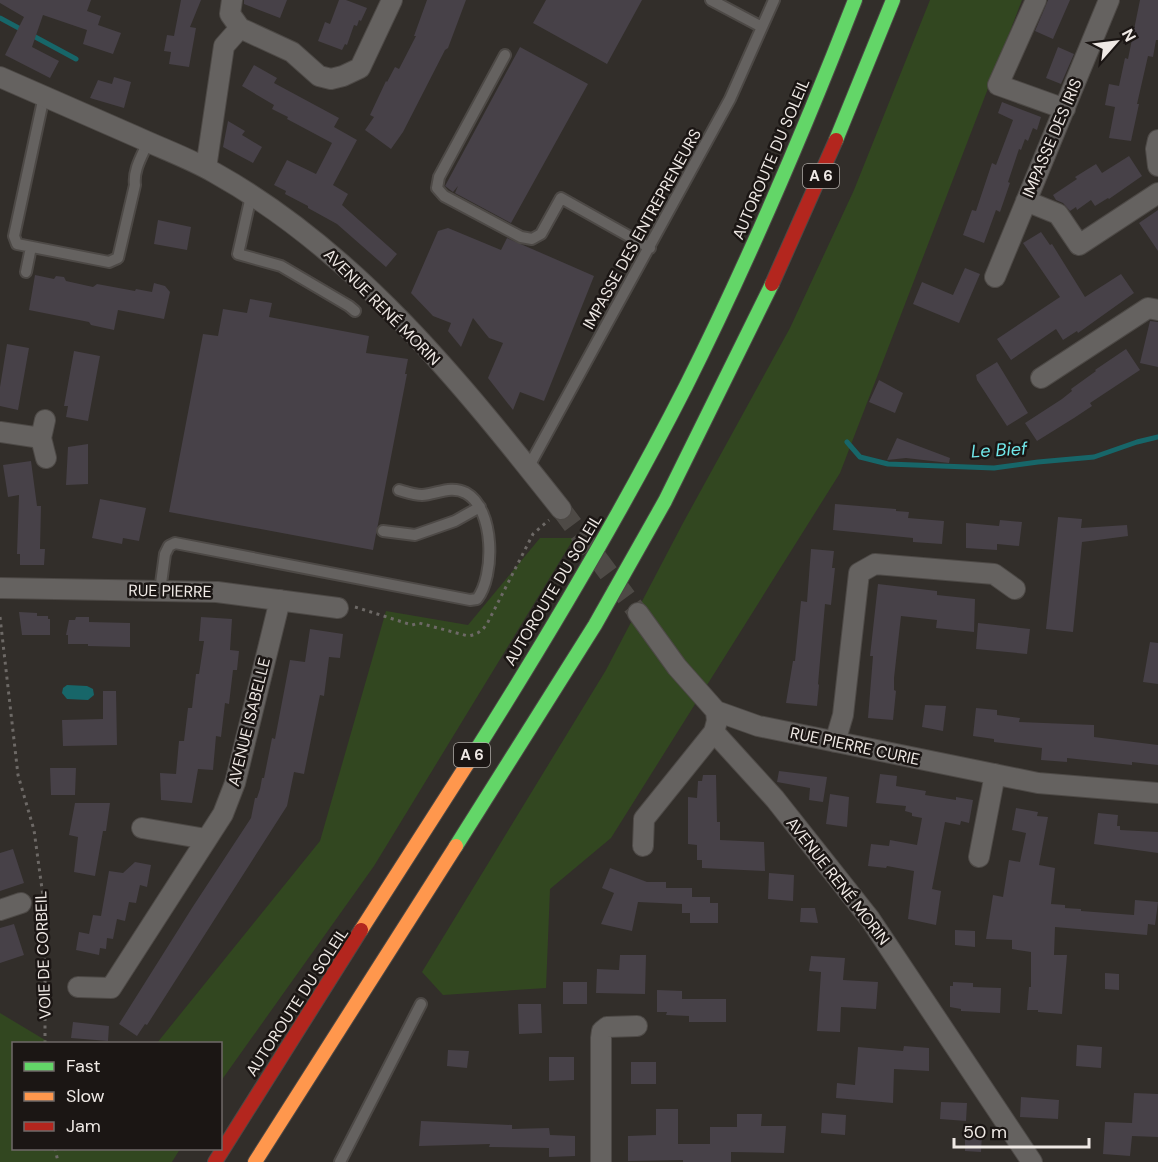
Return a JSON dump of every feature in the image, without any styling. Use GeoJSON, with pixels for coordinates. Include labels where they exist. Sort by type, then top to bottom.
{"type":"FeatureCollection","features":[{"type":"Feature","properties":{"kind":"highway","name":"AUTOROUTE DU SOLEIL"},"geometry":{"type":"LineString","coordinates":[[215,1162],[433,820],[564,607],[632,487],[720,315],[778,189],[855,0]]}},
{"type":"Feature","properties":{"kind":"highway","name":"A 6"},"geometry":{"type":"LineString","coordinates":[[255,1162],[595,626],[665,501],[741,350],[802,220],[858,90],[893,0]]}},
{"type":"Feature","properties":{"kind":"street"},"geometry":{"type":"LineString","coordinates":[[232,0],[230,14],[240,28],[292,52],[319,76],[331,79],[360,68],[392,0]]}},
{"type":"Feature","properties":{"kind":"street"},"geometry":{"type":"LineString","coordinates":[[1036,0],[998,85],[1065,109]]}},
{"type":"Feature","properties":{"kind":"street","name":"IMPASSE DES IRIS"},"geometry":{"type":"LineString","coordinates":[[995,277],[1109,0]]}},
{"type":"Feature","properties":{"kind":"street"},"geometry":{"type":"LineString","coordinates":[[206,168],[224,46],[240,28]]}},
{"type":"Feature","properties":{"kind":"street","name":"AVENUE RENÉ MORIN"},"geometry":{"type":"LineString","coordinates":[[0,77],[206,168],[282,216],[344,265],[411,332],[480,409],[561,509]]}},
{"type":"Feature","properties":{"kind":"street"},"geometry":{"type":"LineString","coordinates":[[1158,140],[1156,149],[1158,166]]}},
{"type":"Feature","properties":{"kind":"street"},"geometry":{"type":"LineString","coordinates":[[1026,201],[1058,214],[1079,245],[1158,193]]}},
{"type":"Feature","properties":{"kind":"street"},"geometry":{"type":"LineString","coordinates":[[1041,378],[1148,308],[1158,310]]}},
{"type":"Feature","properties":{"kind":"street"},"geometry":{"type":"LineString","coordinates":[[0,432],[43,429],[46,458]]}},
{"type":"Feature","properties":{"kind":"street"},"geometry":{"type":"LineString","coordinates":[[835,742],[843,715],[859,573],[874,564],[994,574],[1015,590]]}},
{"type":"Feature","properties":{"kind":"street","name":"RUE PIERRE"},"geometry":{"type":"LineString","coordinates":[[0,588],[217,591],[338,608]]}},
{"type":"Feature","properties":{"kind":"street","name":"AVENUE ISABELLE"},"geometry":{"type":"LineString","coordinates":[[78,987],[111,988],[223,814],[236,783],[280,600]]}},
{"type":"Feature","properties":{"kind":"street"},"geometry":{"type":"LineString","coordinates":[[638,613],[677,667],[717,711],[714,732],[644,819],[643,846]]}},
{"type":"Feature","properties":{"kind":"street","name":"RUE PIERRE CURIE"},"geometry":{"type":"LineString","coordinates":[[717,711],[758,726],[1038,783],[1158,793]]}},
{"type":"Feature","properties":{"kind":"street","name":"AVENUE RENÉ MORIN"},"geometry":{"type":"LineString","coordinates":[[714,732],[775,799],[870,918],[1032,1162]]}},
{"type":"Feature","properties":{"kind":"street"},"geometry":{"type":"LineString","coordinates":[[979,857],[995,774]]}},
{"type":"Feature","properties":{"kind":"street"},"geometry":{"type":"LineString","coordinates":[[142,828],[206,839]]}},
{"type":"Feature","properties":{"kind":"street"},"geometry":{"type":"LineString","coordinates":[[0,910],[28,908]]}},
{"type":"Feature","properties":{"kind":"street"},"geometry":{"type":"LineString","coordinates":[[601,1162],[602,1031],[607,1027],[637,1026]]}},
{"type":"Feature","properties":{"kind":"lane"},"geometry":{"type":"LineString","coordinates":[[711,0],[762,27]]}},
{"type":"Feature","properties":{"kind":"lane","name":"IMPASSE DES ENTREPRENEURS"},"geometry":{"type":"LineString","coordinates":[[528,468],[730,99],[774,0]]}},
{"type":"Feature","properties":{"kind":"lane"},"geometry":{"type":"LineString","coordinates":[[505,55],[439,177],[437,188],[444,196],[521,237],[532,239],[540,234],[561,198],[650,248]]}},
{"type":"Feature","properties":{"kind":"lane"},"geometry":{"type":"LineString","coordinates":[[44,96],[14,236],[18,244],[109,262],[118,258],[136,172],[148,142]]}},
{"type":"Feature","properties":{"kind":"lane"},"geometry":{"type":"LineString","coordinates":[[251,196],[238,254],[281,266],[355,311]]}},
{"type":"Feature","properties":{"kind":"lane"},"geometry":{"type":"LineString","coordinates":[[26,272],[31,247]]}},
{"type":"Feature","properties":{"kind":"lane"},"geometry":{"type":"LineString","coordinates":[[160,591],[165,555],[169,546],[175,543],[470,600],[477,599],[484,591],[491,558],[488,533],[478,502],[466,493],[450,488],[433,494],[418,495],[399,490]]}},
{"type":"Feature","properties":{"kind":"lane"},"geometry":{"type":"LineString","coordinates":[[383,531],[415,535],[455,521],[480,507]]}},
{"type":"Feature","properties":{"kind":"lane"},"geometry":{"type":"LineString","coordinates":[[340,1162],[421,1004]]}},
{"type":"Feature","properties":{"kind":"path","name":"VOIE DE CORBEIL"},"geometry":{"type":"LineString","coordinates":[[0,618],[18,775],[34,830],[45,911],[45,1042]]}},
{"type":"Feature","properties":{"kind":"path"},"geometry":{"type":"LineString","coordinates":[[28,908],[45,911]]}},
{"type":"Feature","properties":{"kind":"green space"},"geometry":{"type":"Polygon","coordinates":[[[930,0],[1022,0],[840,473],[611,838],[550,889],[546,988],[443,995],[422,972],[606,670],[683,523],[790,328],[854,190],[930,0]]]}},
{"type":"Feature","properties":{"kind":"green space"},"geometry":{"type":"Polygon","coordinates":[[[540,538],[574,538],[374,866],[222,1080],[222,1042],[158,1042],[320,841],[386,611],[468,625],[540,538]]]}},
{"type":"Feature","properties":{"kind":"green space"},"geometry":{"type":"Polygon","coordinates":[[[0,1013],[48,1042],[12,1042],[12,1150],[179,1150],[172,1162],[0,1162],[0,1013]]]}},
{"type":"Feature","properties":{"kind":"water"},"geometry":{"type":"Polygon","coordinates":[[[67,685],[87,686],[93,689],[94,695],[88,700],[67,699],[62,693],[63,688],[67,685]]]}},
{"type":"Feature","properties":{"kind":"building"},"geometry":{"type":"Polygon","coordinates":[[[0,0],[91,0],[87,11],[101,16],[98,25],[121,33],[113,54],[83,44],[87,30],[43,15],[32,47],[59,61],[50,78],[5,55],[24,17],[0,3],[0,0]]]}},
{"type":"Feature","properties":{"kind":"building"},"geometry":{"type":"Polygon","coordinates":[[[181,0],[201,0],[190,27],[196,28],[189,67],[169,64],[171,52],[164,51],[167,35],[174,36],[181,0]]]}},
{"type":"Feature","properties":{"kind":"building"},"geometry":{"type":"Polygon","coordinates":[[[244,0],[287,0],[280,18],[244,4],[244,0]]]}},
{"type":"Feature","properties":{"kind":"building"},"geometry":{"type":"Polygon","coordinates":[[[339,0],[346,0],[367,8],[361,21],[359,20],[357,26],[354,25],[347,45],[345,44],[342,50],[318,41],[325,22],[330,24],[339,0]]]}},
{"type":"Feature","properties":{"kind":"building"},"geometry":{"type":"Polygon","coordinates":[[[427,0],[466,0],[448,48],[403,132],[391,149],[365,130],[374,117],[370,115],[386,81],[395,67],[399,69],[416,36],[414,36],[427,0]]]}},
{"type":"Feature","properties":{"kind":"building"},"geometry":{"type":"Polygon","coordinates":[[[546,0],[642,0],[607,64],[533,23],[546,0]]]}},
{"type":"Feature","properties":{"kind":"building"},"geometry":{"type":"Polygon","coordinates":[[[1048,0],[1070,0],[1053,39],[1035,31],[1048,0]]]}},
{"type":"Feature","properties":{"kind":"building"},"geometry":{"type":"Polygon","coordinates":[[[1140,0],[1158,0],[1158,40],[1156,40],[1153,57],[1148,56],[1131,141],[1109,138],[1115,107],[1105,105],[1109,84],[1119,86],[1125,58],[1128,59],[1140,0]]]}},
{"type":"Feature","properties":{"kind":"building"},"geometry":{"type":"Polygon","coordinates":[[[520,47],[588,84],[511,223],[455,193],[458,186],[453,192],[445,186],[520,47]]]}},
{"type":"Feature","properties":{"kind":"building"},"geometry":{"type":"Polygon","coordinates":[[[1058,47],[1074,54],[1061,84],[1046,78],[1058,47]]]}},
{"type":"Feature","properties":{"kind":"building"},"geometry":{"type":"Polygon","coordinates":[[[254,65],[277,78],[274,83],[339,118],[334,127],[357,140],[333,185],[348,194],[342,205],[397,254],[386,267],[337,224],[285,194],[286,191],[274,185],[287,160],[316,174],[332,143],[287,119],[288,117],[272,109],[274,105],[242,86],[254,65]]]}},
{"type":"Feature","properties":{"kind":"building"},"geometry":{"type":"Polygon","coordinates":[[[114,77],[131,82],[124,108],[90,98],[98,80],[112,84],[114,77]]]}},
{"type":"Feature","properties":{"kind":"building"},"geometry":{"type":"Polygon","coordinates":[[[1002,102],[1041,117],[1037,130],[1033,128],[1028,141],[1025,139],[1021,150],[1019,149],[1000,212],[996,210],[984,243],[963,235],[972,210],[976,211],[992,163],[996,165],[1013,120],[998,113],[1002,102]]]}},
{"type":"Feature","properties":{"kind":"building"},"geometry":{"type":"Polygon","coordinates":[[[228,121],[245,131],[242,135],[262,147],[253,163],[223,147],[228,121]]]}},
{"type":"Feature","properties":{"kind":"building"},"geometry":{"type":"Polygon","coordinates":[[[1129,156],[1142,176],[1109,199],[1095,206],[1091,200],[1077,210],[1076,207],[1070,211],[1053,195],[1096,164],[1102,173],[1129,156]]]}},
{"type":"Feature","properties":{"kind":"building"},"geometry":{"type":"Polygon","coordinates":[[[1158,210],[1158,251],[1139,223],[1158,210]]]}},
{"type":"Feature","properties":{"kind":"building"},"geometry":{"type":"Polygon","coordinates":[[[158,220],[191,227],[187,250],[154,244],[158,220]]]}},
{"type":"Feature","properties":{"kind":"building"},"geometry":{"type":"Polygon","coordinates":[[[448,228],[501,250],[507,238],[594,276],[544,401],[520,392],[513,410],[488,378],[503,343],[489,338],[473,318],[461,347],[448,331],[451,323],[433,316],[411,293],[438,231],[448,228]]]}},
{"type":"Feature","properties":{"kind":"building"},"geometry":{"type":"Polygon","coordinates":[[[1041,232],[1050,245],[1052,244],[1085,297],[1121,274],[1134,293],[1078,333],[1077,331],[1063,340],[1056,329],[1011,360],[997,339],[1060,297],[1023,243],[1041,232]]]}},
{"type":"Feature","properties":{"kind":"building"},"geometry":{"type":"Polygon","coordinates":[[[965,268],[980,274],[959,323],[913,304],[922,282],[953,295],[965,268]]]}},
{"type":"Feature","properties":{"kind":"building"},"geometry":{"type":"Polygon","coordinates":[[[35,275],[54,279],[56,276],[64,277],[66,281],[93,287],[97,284],[135,291],[136,289],[152,292],[154,283],[165,286],[170,292],[164,319],[118,310],[114,330],[91,325],[89,322],[29,310],[35,275]]]}},
{"type":"Feature","properties":{"kind":"building"},"geometry":{"type":"Polygon","coordinates":[[[250,299],[272,303],[269,317],[369,336],[366,353],[408,359],[373,550],[169,512],[203,334],[218,336],[223,309],[247,313],[250,299]]]}},
{"type":"Feature","properties":{"kind":"building"},"geometry":{"type":"Polygon","coordinates":[[[1150,321],[1158,322],[1158,367],[1140,363],[1150,321]]]}},
{"type":"Feature","properties":{"kind":"building"},"geometry":{"type":"Polygon","coordinates":[[[7,344],[29,348],[18,410],[0,406],[0,387],[7,344]]]}},
{"type":"Feature","properties":{"kind":"building"},"geometry":{"type":"Polygon","coordinates":[[[1126,349],[1140,370],[1090,403],[1092,406],[1037,441],[1025,423],[1062,399],[1095,370],[1126,349]]]}},
{"type":"Feature","properties":{"kind":"building"},"geometry":{"type":"Polygon","coordinates":[[[74,351],[100,356],[88,421],[66,417],[68,406],[64,406],[74,351]]]}},
{"type":"Feature","properties":{"kind":"building"},"geometry":{"type":"Polygon","coordinates":[[[997,362],[1028,413],[1007,426],[976,375],[997,362]]]}},
{"type":"Feature","properties":{"kind":"building"},"geometry":{"type":"Polygon","coordinates":[[[879,380],[903,393],[895,413],[869,402],[879,380]]]}},
{"type":"Feature","properties":{"kind":"building"},"geometry":{"type":"Polygon","coordinates":[[[897,438],[950,458],[949,463],[906,458],[887,460],[897,438]]]}},
{"type":"Feature","properties":{"kind":"building"},"geometry":{"type":"Polygon","coordinates":[[[88,444],[88,484],[66,485],[68,447],[88,444]]]}},
{"type":"Feature","properties":{"kind":"building"},"geometry":{"type":"Polygon","coordinates":[[[31,461],[37,506],[41,506],[40,549],[45,549],[44,565],[20,565],[20,554],[17,554],[19,495],[8,497],[3,465],[31,461]]]}},
{"type":"Feature","properties":{"kind":"building"},"geometry":{"type":"Polygon","coordinates":[[[100,499],[146,508],[139,541],[123,538],[122,544],[92,538],[100,499]]]}},
{"type":"Feature","properties":{"kind":"building"},"geometry":{"type":"Polygon","coordinates":[[[835,504],[896,509],[896,511],[909,512],[908,518],[944,521],[942,544],[913,542],[913,538],[833,530],[835,504]]]}},
{"type":"Feature","properties":{"kind":"building"},"geometry":{"type":"Polygon","coordinates":[[[1058,517],[1082,519],[1081,528],[1127,525],[1128,536],[1082,542],[1073,632],[1046,629],[1058,517]]]}},
{"type":"Feature","properties":{"kind":"building"},"geometry":{"type":"Polygon","coordinates":[[[1000,520],[1022,522],[1019,546],[997,544],[997,550],[966,548],[966,523],[999,526],[1000,520]]]}},
{"type":"Feature","properties":{"kind":"building"},"geometry":{"type":"Polygon","coordinates":[[[811,549],[834,551],[832,568],[835,568],[831,605],[825,604],[817,706],[786,703],[793,661],[795,661],[801,601],[807,602],[811,549]]]}},
{"type":"Feature","properties":{"kind":"building"},"geometry":{"type":"Polygon","coordinates":[[[878,584],[937,591],[937,595],[975,599],[974,632],[936,628],[937,620],[901,616],[894,678],[894,690],[896,691],[893,720],[868,718],[873,656],[870,656],[878,584]]]}},
{"type":"Feature","properties":{"kind":"building"},"geometry":{"type":"Polygon","coordinates":[[[19,612],[48,616],[50,635],[22,635],[19,612]]]}},
{"type":"Feature","properties":{"kind":"building"},"geometry":{"type":"Polygon","coordinates":[[[76,617],[89,617],[89,622],[130,623],[130,647],[68,644],[68,635],[66,635],[69,620],[75,620],[76,617]]]}},
{"type":"Feature","properties":{"kind":"building"},"geometry":{"type":"Polygon","coordinates":[[[201,617],[232,619],[230,650],[239,651],[237,670],[233,670],[229,704],[225,703],[221,737],[216,736],[213,770],[198,769],[192,803],[161,800],[160,773],[176,774],[179,741],[184,741],[188,708],[192,708],[196,674],[199,674],[204,641],[199,641],[201,617]]]}},
{"type":"Feature","properties":{"kind":"building"},"geometry":{"type":"Polygon","coordinates":[[[978,623],[1030,629],[1027,654],[976,649],[978,623]]]}},
{"type":"Feature","properties":{"kind":"building"},"geometry":{"type":"Polygon","coordinates":[[[310,629],[343,634],[340,658],[329,657],[324,696],[320,695],[304,774],[294,772],[287,806],[147,1025],[145,1024],[137,1036],[119,1024],[251,818],[255,798],[257,798],[262,778],[264,778],[272,738],[275,739],[290,660],[305,662],[310,629]]]}},
{"type":"Feature","properties":{"kind":"building"},"geometry":{"type":"Polygon","coordinates":[[[1150,642],[1158,643],[1158,684],[1143,682],[1150,642]]]}},
{"type":"Feature","properties":{"kind":"building"},"geometry":{"type":"Polygon","coordinates":[[[103,691],[116,691],[117,745],[63,746],[62,720],[103,719],[103,691]]]}},
{"type":"Feature","properties":{"kind":"building"},"geometry":{"type":"Polygon","coordinates":[[[925,705],[946,706],[943,731],[922,727],[925,705]]]}},
{"type":"Feature","properties":{"kind":"building"},"geometry":{"type":"Polygon","coordinates":[[[976,708],[997,710],[997,715],[1020,718],[1019,722],[1094,725],[1094,737],[1158,745],[1158,765],[1132,762],[1132,765],[1067,758],[1067,762],[1041,760],[1042,748],[994,742],[994,739],[973,736],[976,708]]]}},
{"type":"Feature","properties":{"kind":"building"},"geometry":{"type":"Polygon","coordinates":[[[50,768],[76,768],[75,795],[51,795],[50,768]]]}},
{"type":"Feature","properties":{"kind":"building"},"geometry":{"type":"Polygon","coordinates":[[[779,771],[827,777],[823,802],[809,800],[810,788],[777,782],[779,771]]]}},
{"type":"Feature","properties":{"kind":"building"},"geometry":{"type":"Polygon","coordinates":[[[880,774],[897,776],[896,786],[926,791],[925,795],[973,800],[969,823],[961,821],[960,825],[945,822],[932,889],[941,891],[936,925],[908,919],[914,871],[887,866],[886,868],[868,866],[871,844],[889,846],[890,840],[917,845],[922,818],[912,816],[912,813],[905,811],[906,806],[876,803],[880,774]]]}},
{"type":"Feature","properties":{"kind":"building"},"geometry":{"type":"Polygon","coordinates":[[[703,775],[716,775],[717,822],[720,822],[720,840],[764,842],[765,871],[702,868],[702,860],[697,860],[697,845],[688,844],[688,797],[697,798],[698,781],[702,781],[703,775]]]}},
{"type":"Feature","properties":{"kind":"building"},"geometry":{"type":"Polygon","coordinates":[[[830,794],[849,797],[847,827],[826,824],[830,794]]]}},
{"type":"Feature","properties":{"kind":"building"},"geometry":{"type":"Polygon","coordinates":[[[75,803],[110,803],[95,876],[74,872],[78,837],[69,835],[75,803]]]}},
{"type":"Feature","properties":{"kind":"building"},"geometry":{"type":"Polygon","coordinates":[[[1016,808],[1038,812],[1037,816],[1048,817],[1039,865],[1055,868],[1051,904],[1065,905],[1065,908],[1081,909],[1081,911],[1134,915],[1135,900],[1158,902],[1155,925],[1148,924],[1147,935],[1055,927],[1054,955],[1067,955],[1062,1014],[1027,1010],[1029,987],[1031,987],[1031,952],[1012,949],[1012,940],[986,939],[993,895],[1003,897],[1009,860],[1020,862],[1026,833],[1012,830],[1016,808]]]}},
{"type":"Feature","properties":{"kind":"building"},"geometry":{"type":"Polygon","coordinates":[[[1098,813],[1118,815],[1117,826],[1120,826],[1120,830],[1158,832],[1158,853],[1094,844],[1098,813]]]}},
{"type":"Feature","properties":{"kind":"building"},"geometry":{"type":"Polygon","coordinates":[[[13,849],[24,883],[0,891],[0,853],[13,849]]]}},
{"type":"Feature","properties":{"kind":"building"},"geometry":{"type":"Polygon","coordinates":[[[135,862],[151,865],[147,887],[140,885],[136,903],[129,902],[125,921],[117,919],[113,939],[107,938],[106,949],[100,948],[99,955],[76,950],[79,932],[89,934],[93,915],[101,916],[109,871],[123,873],[135,862]]]}},
{"type":"Feature","properties":{"kind":"building"},"geometry":{"type":"Polygon","coordinates":[[[610,868],[647,882],[666,882],[666,888],[692,888],[692,897],[710,897],[710,903],[718,903],[718,923],[690,923],[690,913],[682,913],[682,904],[638,902],[632,931],[601,924],[614,893],[602,888],[610,868]]]}},
{"type":"Feature","properties":{"kind":"building"},"geometry":{"type":"Polygon","coordinates":[[[769,873],[794,875],[793,901],[768,899],[769,873]]]}},
{"type":"Feature","properties":{"kind":"building"},"geometry":{"type":"Polygon","coordinates":[[[801,908],[815,908],[818,923],[800,922],[801,908]]]}},
{"type":"Feature","properties":{"kind":"building"},"geometry":{"type":"Polygon","coordinates":[[[14,924],[24,955],[0,963],[0,928],[14,924]]]}},
{"type":"Feature","properties":{"kind":"building"},"geometry":{"type":"Polygon","coordinates":[[[955,930],[975,931],[975,947],[955,945],[955,930]]]}},
{"type":"Feature","properties":{"kind":"building"},"geometry":{"type":"Polygon","coordinates":[[[620,955],[646,955],[645,994],[596,993],[597,969],[619,970],[620,955]]]}},
{"type":"Feature","properties":{"kind":"building"},"geometry":{"type":"Polygon","coordinates":[[[811,956],[845,958],[843,980],[878,982],[876,1009],[841,1007],[840,1032],[817,1031],[821,972],[809,971],[811,956]]]}},
{"type":"Feature","properties":{"kind":"building"},"geometry":{"type":"Polygon","coordinates":[[[1105,973],[1119,974],[1119,990],[1105,989],[1105,973]]]}},
{"type":"Feature","properties":{"kind":"building"},"geometry":{"type":"Polygon","coordinates":[[[563,982],[587,982],[587,1004],[563,1004],[563,982]]]}},
{"type":"Feature","properties":{"kind":"building"},"geometry":{"type":"Polygon","coordinates":[[[953,982],[973,983],[973,987],[1001,988],[1000,1013],[961,1011],[961,1009],[950,1007],[950,986],[953,986],[953,982]]]}},
{"type":"Feature","properties":{"kind":"building"},"geometry":{"type":"Polygon","coordinates":[[[657,990],[682,991],[682,999],[726,999],[726,1022],[689,1022],[689,1016],[666,1015],[667,1012],[657,1012],[657,990]]]}},
{"type":"Feature","properties":{"kind":"building"},"geometry":{"type":"Polygon","coordinates":[[[518,1004],[541,1004],[542,1033],[519,1034],[518,1004]]]}},
{"type":"Feature","properties":{"kind":"building"},"geometry":{"type":"Polygon","coordinates":[[[73,1022],[109,1026],[108,1041],[71,1038],[73,1022]]]}},
{"type":"Feature","properties":{"kind":"building"},"geometry":{"type":"Polygon","coordinates":[[[1077,1045],[1102,1047],[1101,1068],[1076,1066],[1077,1045]]]}},
{"type":"Feature","properties":{"kind":"building"},"geometry":{"type":"Polygon","coordinates":[[[904,1046],[929,1048],[929,1071],[894,1069],[893,1103],[836,1098],[837,1083],[855,1085],[858,1047],[903,1051],[904,1046]]]}},
{"type":"Feature","properties":{"kind":"building"},"geometry":{"type":"Polygon","coordinates":[[[448,1050],[469,1051],[467,1068],[447,1066],[448,1050]]]}},
{"type":"Feature","properties":{"kind":"building"},"geometry":{"type":"Polygon","coordinates":[[[549,1057],[574,1057],[574,1080],[549,1081],[549,1057]]]}},
{"type":"Feature","properties":{"kind":"building"},"geometry":{"type":"Polygon","coordinates":[[[631,1062],[656,1062],[656,1084],[631,1084],[631,1062]]]}},
{"type":"Feature","properties":{"kind":"building"},"geometry":{"type":"Polygon","coordinates":[[[1134,1093],[1158,1094],[1158,1137],[1132,1136],[1130,1156],[1103,1154],[1105,1122],[1132,1123],[1134,1093]]]}},
{"type":"Feature","properties":{"kind":"building"},"geometry":{"type":"Polygon","coordinates":[[[1021,1097],[1059,1100],[1058,1119],[1020,1117],[1021,1097]]]}},
{"type":"Feature","properties":{"kind":"building"},"geometry":{"type":"Polygon","coordinates":[[[941,1102],[967,1103],[966,1121],[940,1119],[941,1102]]]}},
{"type":"Feature","properties":{"kind":"building"},"geometry":{"type":"Polygon","coordinates":[[[656,1109],[678,1109],[678,1144],[710,1144],[710,1127],[737,1127],[737,1114],[762,1114],[761,1126],[786,1126],[784,1153],[731,1152],[731,1162],[628,1161],[628,1136],[656,1135],[656,1109]]]}},
{"type":"Feature","properties":{"kind":"building"},"geometry":{"type":"Polygon","coordinates":[[[822,1113],[846,1115],[845,1135],[821,1133],[822,1113]]]}},
{"type":"Feature","properties":{"kind":"building"},"geometry":{"type":"Polygon","coordinates":[[[421,1121],[512,1125],[512,1129],[549,1128],[550,1135],[575,1136],[575,1156],[549,1157],[549,1148],[489,1147],[490,1144],[419,1146],[421,1121]]]}},
{"type":"Feature","properties":{"kind":"building"},"geometry":{"type":"Polygon","coordinates":[[[965,1133],[982,1134],[981,1152],[965,1151],[965,1133]]]}},
{"type":"Feature","properties":{"kind":"waterway","name":"Le Bief"},"geometry":{"type":"LineString","coordinates":[[0,18],[76,59]]}},
{"type":"Feature","properties":{"kind":"waterway","name":"Le Bief"},"geometry":{"type":"LineString","coordinates":[[847,442],[860,457],[888,464],[994,468],[1094,457],[1158,437]]}},
{"type":"Feature","properties":{"kind":"tunnel"},"geometry":{"type":"LineString","coordinates":[[561,509],[638,613]]}},
{"type":"Feature","properties":{"kind":"traffic: fast"},"geometry":{"type":"LineString","coordinates":[[468,763],[582,577],[686,386],[775,195],[855,0]]}},
{"type":"Feature","properties":{"kind":"traffic: fast"},"geometry":{"type":"LineString","coordinates":[[836,140],[893,0]]}},
{"type":"Feature","properties":{"kind":"traffic: fast"},"geometry":{"type":"LineString","coordinates":[[456,846],[595,625],[665,501],[772,284]]}},
{"type":"Feature","properties":{"kind":"traffic: slow"},"geometry":{"type":"LineString","coordinates":[[361,930],[468,763]]}},
{"type":"Feature","properties":{"kind":"traffic: slow"},"geometry":{"type":"LineString","coordinates":[[255,1162],[456,846]]}},
{"type":"Feature","properties":{"kind":"traffic: jam"},"geometry":{"type":"LineString","coordinates":[[772,284],[836,140]]}},
{"type":"Feature","properties":{"kind":"traffic: jam"},"geometry":{"type":"LineString","coordinates":[[215,1162],[361,930]]}}]}
